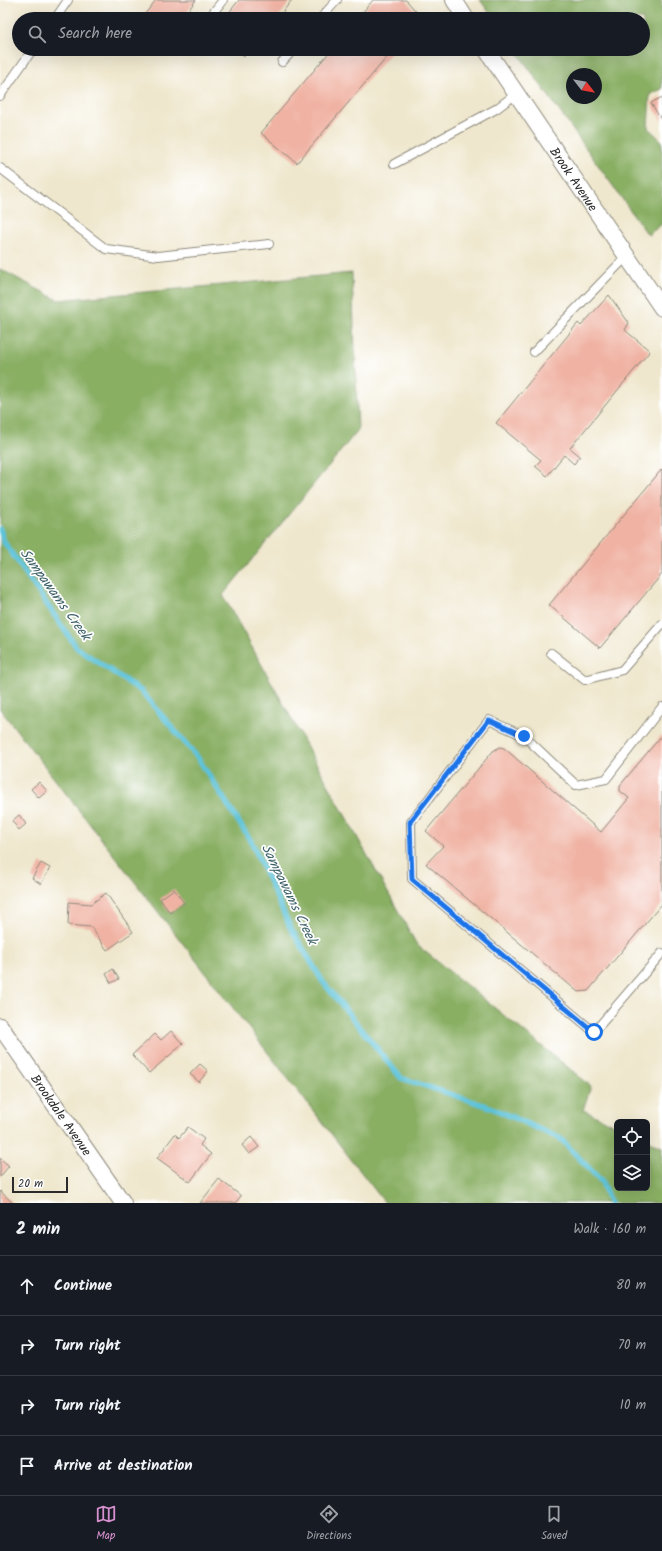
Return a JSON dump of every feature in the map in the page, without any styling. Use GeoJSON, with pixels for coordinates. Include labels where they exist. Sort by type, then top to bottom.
{"type":"FeatureCollection","features":[{"type":"Feature","properties":{"kind":"street"},"geometry":{"type":"LineString","coordinates":[[454,0],[462,12]]}},
{"type":"Feature","properties":{"kind":"street","name":"Brook Avenue"},"geometry":{"type":"LineString","coordinates":[[491,56],[662,308]]}},
{"type":"Feature","properties":{"kind":"street","name":"Brookdale Avenue"},"geometry":{"type":"LineString","coordinates":[[0,1026],[123,1203]]}},
{"type":"Feature","properties":{"kind":"lane"},"geometry":{"type":"LineString","coordinates":[[60,12],[68,0]]}},
{"type":"Feature","properties":{"kind":"lane"},"geometry":{"type":"LineString","coordinates":[[214,12],[223,0]]}},
{"type":"Feature","properties":{"kind":"lane"},"geometry":{"type":"LineString","coordinates":[[326,12],[337,0]]}},
{"type":"Feature","properties":{"kind":"lane"},"geometry":{"type":"LineString","coordinates":[[0,96],[28,56]]}},
{"type":"Feature","properties":{"kind":"lane"},"geometry":{"type":"LineString","coordinates":[[282,62],[288,56]]}},
{"type":"Feature","properties":{"kind":"lane"},"geometry":{"type":"LineString","coordinates":[[394,164],[496,108],[516,94]]}},
{"type":"Feature","properties":{"kind":"lane"},"geometry":{"type":"LineString","coordinates":[[0,168],[106,249],[158,256],[269,244]]}},
{"type":"Feature","properties":{"kind":"lane"},"geometry":{"type":"LineString","coordinates":[[534,352],[627,256]]}},
{"type":"Feature","properties":{"kind":"lane"},"geometry":{"type":"LineString","coordinates":[[551,652],[585,680],[622,670],[662,624]]}},
{"type":"Feature","properties":{"kind":"lane"},"geometry":{"type":"LineString","coordinates":[[662,707],[606,779],[576,785],[524,736],[489,720],[410,822],[412,879],[594,1032],[662,953]]}},
{"type":"Feature","properties":{"kind":"green space"},"geometry":{"type":"Polygon","coordinates":[[[480,0],[662,0],[662,89],[650,94],[648,128],[662,141],[662,224],[648,235],[520,56],[650,56],[650,12],[489,12],[480,0]]]}},
{"type":"Feature","properties":{"kind":"green space"},"geometry":{"type":"Polygon","coordinates":[[[0,269],[58,300],[352,273],[358,430],[223,595],[417,945],[591,1086],[583,1110],[614,1125],[614,1191],[650,1191],[650,1141],[662,1147],[662,1203],[385,1203],[0,709],[0,269]]]}},
{"type":"Feature","properties":{"kind":"building"},"geometry":{"type":"Polygon","coordinates":[[[156,0],[196,0],[187,12],[147,12],[156,0]]]}},
{"type":"Feature","properties":{"kind":"building"},"geometry":{"type":"Polygon","coordinates":[[[239,0],[292,0],[283,12],[230,12],[239,0]]]}},
{"type":"Feature","properties":{"kind":"building"},"geometry":{"type":"Polygon","coordinates":[[[373,0],[406,0],[417,12],[363,12],[373,0]]]}},
{"type":"Feature","properties":{"kind":"building"},"geometry":{"type":"Polygon","coordinates":[[[326,56],[388,56],[297,163],[261,133],[326,56]]]}},
{"type":"Feature","properties":{"kind":"building"},"geometry":{"type":"Polygon","coordinates":[[[662,97],[662,121],[651,103],[662,97]]]}},
{"type":"Feature","properties":{"kind":"building"},"geometry":{"type":"Polygon","coordinates":[[[609,295],[629,323],[625,330],[650,351],[570,448],[580,456],[574,464],[564,455],[547,476],[535,466],[541,460],[496,423],[578,323],[581,326],[609,295]]]}},
{"type":"Feature","properties":{"kind":"building"},"geometry":{"type":"Polygon","coordinates":[[[662,469],[662,574],[600,648],[549,605],[662,469]]]}},
{"type":"Feature","properties":{"kind":"building"},"geometry":{"type":"Polygon","coordinates":[[[662,735],[662,904],[588,991],[578,992],[426,864],[443,846],[426,831],[493,751],[500,747],[504,748],[601,832],[629,798],[620,791],[622,783],[662,735]]]}},
{"type":"Feature","properties":{"kind":"building"},"geometry":{"type":"Polygon","coordinates":[[[39,782],[47,791],[39,798],[31,789],[39,782]]]}},
{"type":"Feature","properties":{"kind":"building"},"geometry":{"type":"Polygon","coordinates":[[[19,815],[26,824],[19,830],[12,821],[19,815]]]}},
{"type":"Feature","properties":{"kind":"building"},"geometry":{"type":"Polygon","coordinates":[[[41,863],[50,868],[41,884],[32,878],[41,863]]]}},
{"type":"Feature","properties":{"kind":"building"},"geometry":{"type":"Polygon","coordinates":[[[174,889],[184,903],[170,913],[160,899],[174,889]]]}},
{"type":"Feature","properties":{"kind":"building"},"geometry":{"type":"Polygon","coordinates":[[[106,893],[133,932],[107,950],[91,927],[68,925],[69,902],[91,904],[106,893]]]}},
{"type":"Feature","properties":{"kind":"building"},"geometry":{"type":"Polygon","coordinates":[[[113,969],[119,979],[111,983],[106,974],[113,969]]]}},
{"type":"Feature","properties":{"kind":"building"},"geometry":{"type":"Polygon","coordinates":[[[171,1031],[183,1044],[149,1073],[132,1055],[155,1034],[161,1040],[171,1031]]]}},
{"type":"Feature","properties":{"kind":"building"},"geometry":{"type":"Polygon","coordinates":[[[200,1064],[208,1071],[199,1082],[190,1074],[200,1064]]]}},
{"type":"Feature","properties":{"kind":"building"},"geometry":{"type":"Polygon","coordinates":[[[188,1127],[204,1139],[200,1145],[211,1154],[190,1182],[157,1158],[175,1134],[179,1138],[188,1127]]]}},
{"type":"Feature","properties":{"kind":"building"},"geometry":{"type":"Polygon","coordinates":[[[251,1137],[259,1147],[249,1154],[242,1145],[251,1137]]]}},
{"type":"Feature","properties":{"kind":"building"},"geometry":{"type":"Polygon","coordinates":[[[0,1158],[9,1166],[0,1177],[0,1158]]]}},
{"type":"Feature","properties":{"kind":"building"},"geometry":{"type":"Polygon","coordinates":[[[219,1179],[241,1196],[235,1203],[200,1203],[219,1179]]]}},
{"type":"Feature","properties":{"kind":"building"},"geometry":{"type":"Polygon","coordinates":[[[0,1191],[13,1203],[0,1203],[0,1191]]]}},
{"type":"Feature","properties":{"kind":"waterway","name":"Sampawams Creek"},"geometry":{"type":"LineString","coordinates":[[0,529],[4,542],[77,648],[141,691],[198,758],[252,843],[290,927],[323,982],[401,1078],[490,1107],[561,1139],[602,1182],[610,1203]]}},
{"type":"Feature","properties":{"kind":"route"},"geometry":{"type":"LineString","coordinates":[[524,736],[489,720],[410,822],[412,879],[594,1032]]}}]}
